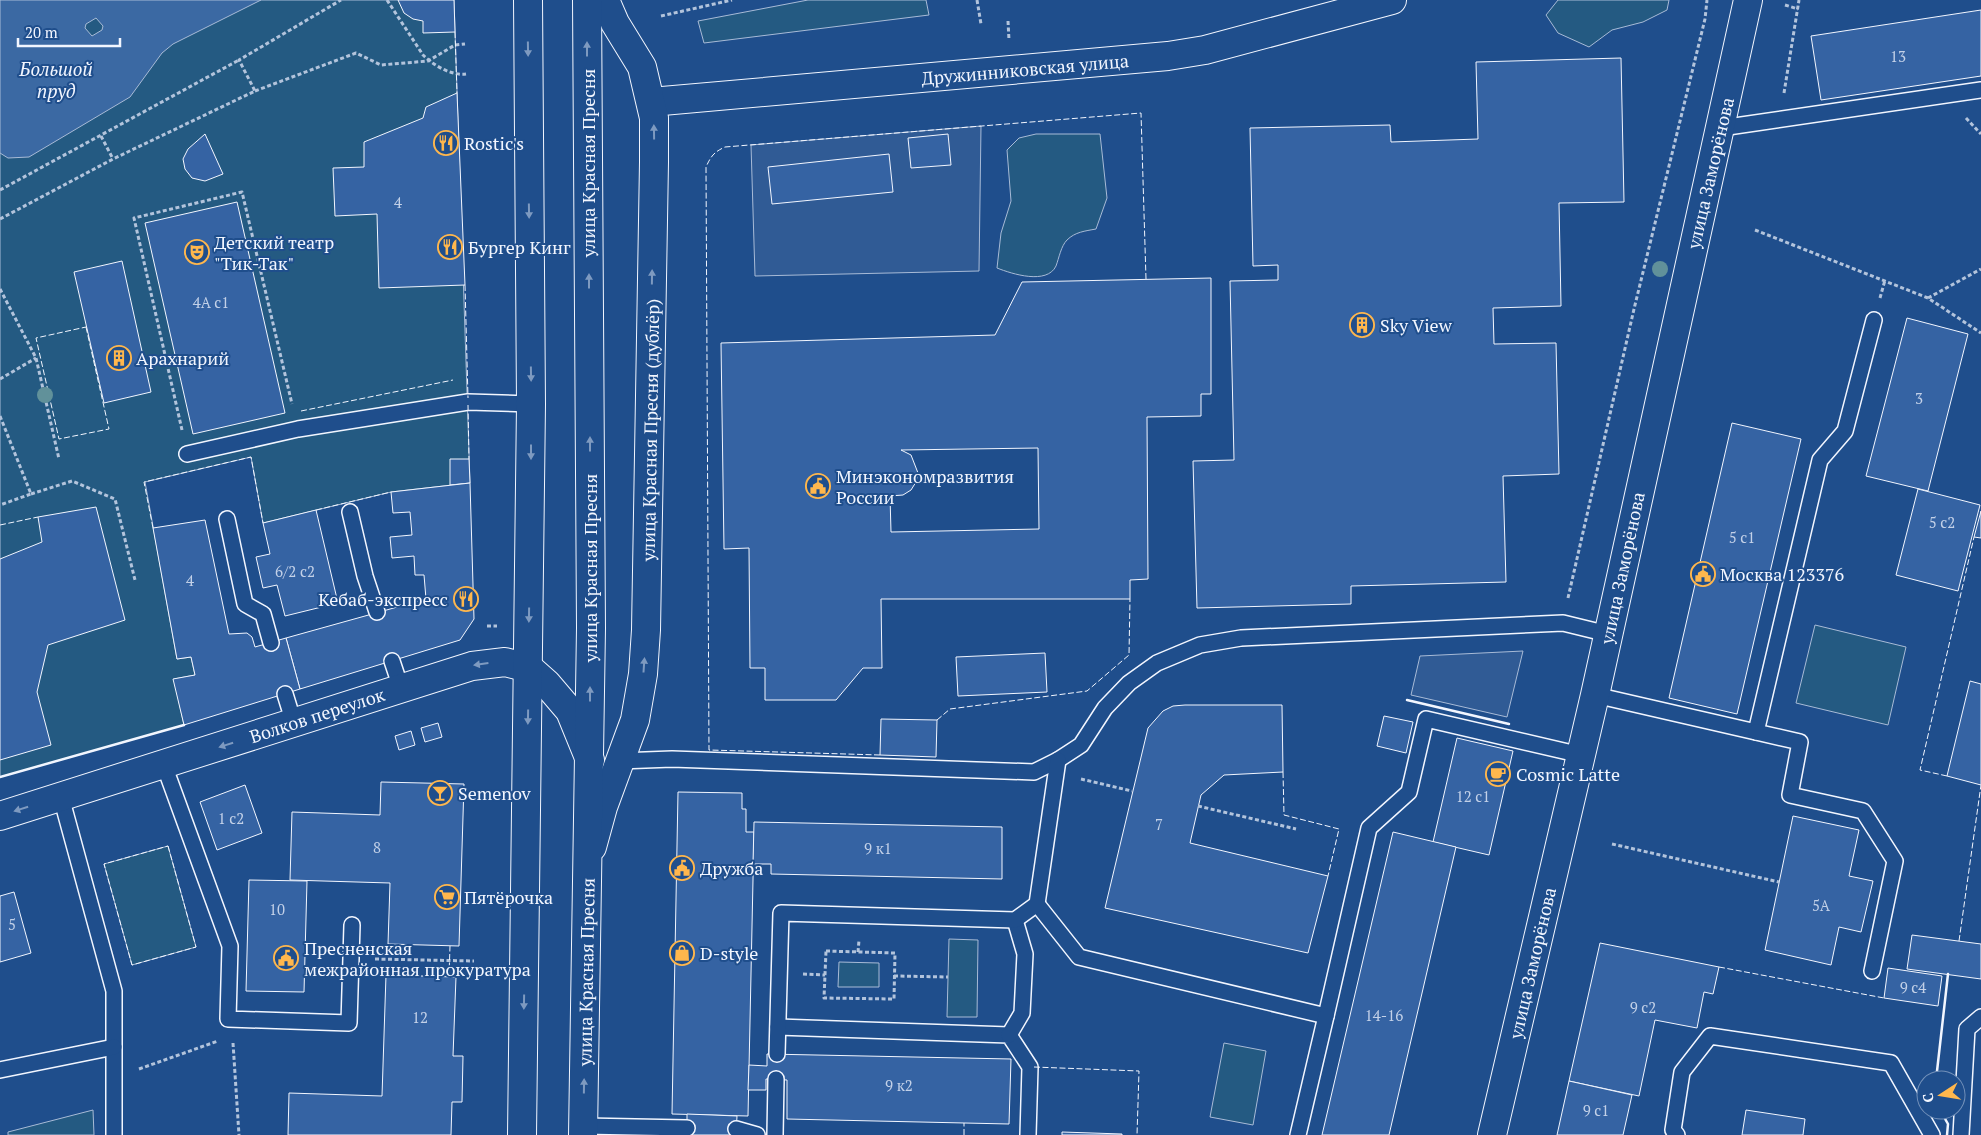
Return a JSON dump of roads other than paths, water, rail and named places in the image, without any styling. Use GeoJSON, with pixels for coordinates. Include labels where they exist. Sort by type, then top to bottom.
{"type":"FeatureCollection","features":[{"type":"Feature","properties":{"kind":"street"},"geometry":{"type":"LineString","coordinates":[[522,1135],[531,404],[528,0]]}},
{"type":"Feature","properties":{"kind":"street","name":"улица Красная Пресня"},"geometry":{"type":"LineString","coordinates":[[584,1130],[590,760],[587,0]]}},
{"type":"Feature","properties":{"kind":"street","name":"улица Красная Пресня (дублёр)"},"geometry":{"type":"LineString","coordinates":[[588,863],[603,807],[635,720],[643,674],[646,630],[654,118],[642,67],[615,23],[605,0]]}},
{"type":"Feature","properties":{"kind":"street","name":"Дружинниковская улица"},"geometry":{"type":"LineString","coordinates":[[651,102],[1168,56],[1205,50],[1392,0]]}},
{"type":"Feature","properties":{"kind":"street","name":"улица Заморёнова"},"geometry":{"type":"LineString","coordinates":[[1492,1135],[1595,695],[1748,0]]}},
{"type":"Feature","properties":{"kind":"street","name":"Волков переулок"},"geometry":{"type":"LineString","coordinates":[[0,816],[472,666],[505,662],[529,668],[547,684],[570,711],[590,760]]}},
{"type":"Feature","properties":{"kind":"lane"},"geometry":{"type":"LineString","coordinates":[[1721,128],[1981,90]]}},
{"type":"Feature","properties":{"kind":"lane"},"geometry":{"type":"LineString","coordinates":[[1756,732],[1820,460],[1845,431],[1874,320]]}},
{"type":"Feature","properties":{"kind":"lane"},"geometry":{"type":"LineString","coordinates":[[188,454],[298,429],[468,402],[531,404]]}},
{"type":"Feature","properties":{"kind":"lane"},"geometry":{"type":"LineString","coordinates":[[350,512],[365,576],[377,612]]}},
{"type":"Feature","properties":{"kind":"lane"},"geometry":{"type":"LineString","coordinates":[[227,519],[245,604],[263,614],[271,643]]}},
{"type":"Feature","properties":{"kind":"lane"},"geometry":{"type":"LineString","coordinates":[[619,761],[672,759],[1034,772],[1058,760],[1081,745],[1105,708],[1129,683],[1157,663],[1200,645],[1241,638],[1563,623],[1608,634]]}},
{"type":"Feature","properties":{"kind":"lane"},"geometry":{"type":"LineString","coordinates":[[392,661],[401,688]]}},
{"type":"Feature","properties":{"kind":"lane"},"geometry":{"type":"LineString","coordinates":[[285,694],[294,723]]}},
{"type":"Feature","properties":{"kind":"lane"},"geometry":{"type":"LineString","coordinates":[[1595,695],[1800,742],[1790,795],[1863,811],[1895,861],[1872,972]]}},
{"type":"Feature","properties":{"kind":"lane"},"geometry":{"type":"LineString","coordinates":[[1298,1135],[1369,828],[1409,792],[1426,719],[1581,755]]}},
{"type":"Feature","properties":{"kind":"lane"},"geometry":{"type":"LineString","coordinates":[[1058,760],[1038,904],[1080,957],[1326,1016]]}},
{"type":"Feature","properties":{"kind":"lane"},"geometry":{"type":"LineString","coordinates":[[164,765],[230,946],[228,1019],[349,1023],[352,925]]}},
{"type":"Feature","properties":{"kind":"lane"},"geometry":{"type":"LineString","coordinates":[[61,797],[114,991],[114,1135]]}},
{"type":"Feature","properties":{"kind":"lane"},"geometry":{"type":"LineString","coordinates":[[777,1054],[781,913],[1015,920],[1038,904]]}},
{"type":"Feature","properties":{"kind":"lane"},"geometry":{"type":"LineString","coordinates":[[1009,1036],[1022,1013],[1025,954],[1015,920]]}},
{"type":"Feature","properties":{"kind":"lane"},"geometry":{"type":"LineString","coordinates":[[1961,1135],[1967,1029],[1981,1017]]}},
{"type":"Feature","properties":{"kind":"lane"},"geometry":{"type":"LineString","coordinates":[[778,1027],[1009,1036]]}},
{"type":"Feature","properties":{"kind":"lane"},"geometry":{"type":"LineString","coordinates":[[1009,1036],[1030,1067],[1028,1135]]}},
{"type":"Feature","properties":{"kind":"lane"},"geometry":{"type":"LineString","coordinates":[[1677,1135],[1673,1130],[1682,1072],[1710,1036],[1891,1063],[1932,1135]]}},
{"type":"Feature","properties":{"kind":"lane"},"geometry":{"type":"LineString","coordinates":[[0,1070],[114,1047]]}},
{"type":"Feature","properties":{"kind":"lane"},"geometry":{"type":"LineString","coordinates":[[775,1135],[776,1079]]}},
{"type":"Feature","properties":{"kind":"lane"},"geometry":{"type":"LineString","coordinates":[[584,1130],[687,1128]]}},
{"type":"Feature","properties":{"kind":"lane"},"geometry":{"type":"LineString","coordinates":[[736,1129],[757,1135]]}},
{"type":"Feature","properties":{"kind":"water","name":"Большой пруд"},"geometry":{"type":"Polygon","coordinates":[[[0,0],[261,0],[173,44],[162,53],[130,97],[29,157],[8,158],[0,153],[0,0]],[[96,18],[86,24],[85,28],[92,36],[102,30],[103,26],[96,18]]]}},
{"type":"Feature","properties":{"kind":"place","name":"Rostic's"},"geometry":{"type":"Point","coordinates":[446,143]}},
{"type":"Feature","properties":{"kind":"place","name":"Бургер Кинг"},"geometry":{"type":"Point","coordinates":[450,247]}},
{"type":"Feature","properties":{"kind":"place","name":"Детский театр \"Тик-Так\""},"geometry":{"type":"Point","coordinates":[197,252]}},
{"type":"Feature","properties":{"kind":"place","name":"Sky View"},"geometry":{"type":"Point","coordinates":[1362,325]}},
{"type":"Feature","properties":{"kind":"place","name":"Арахнарий"},"geometry":{"type":"Point","coordinates":[119,358]}},
{"type":"Feature","properties":{"kind":"place","name":"Минэкономразвития России"},"geometry":{"type":"Point","coordinates":[818,486]}},
{"type":"Feature","properties":{"kind":"place","name":"Москва 123376"},"geometry":{"type":"Point","coordinates":[1703,574]}},
{"type":"Feature","properties":{"kind":"place","name":"Кебаб-экспресс"},"geometry":{"type":"Point","coordinates":[466,599]}},
{"type":"Feature","properties":{"kind":"place","name":"Cosmic Latte"},"geometry":{"type":"Point","coordinates":[1498,774]}},
{"type":"Feature","properties":{"kind":"place","name":"Semenov"},"geometry":{"type":"Point","coordinates":[440,793]}},
{"type":"Feature","properties":{"kind":"place","name":"Дружба"},"geometry":{"type":"Point","coordinates":[682,868]}},
{"type":"Feature","properties":{"kind":"place","name":"Пятёрочка"},"geometry":{"type":"Point","coordinates":[447,897]}},
{"type":"Feature","properties":{"kind":"place","name":"D-style"},"geometry":{"type":"Point","coordinates":[682,953]}},
{"type":"Feature","properties":{"kind":"place","name":"Пресненская межрайонная прокуратура"},"geometry":{"type":"Point","coordinates":[286,958]}}]}
